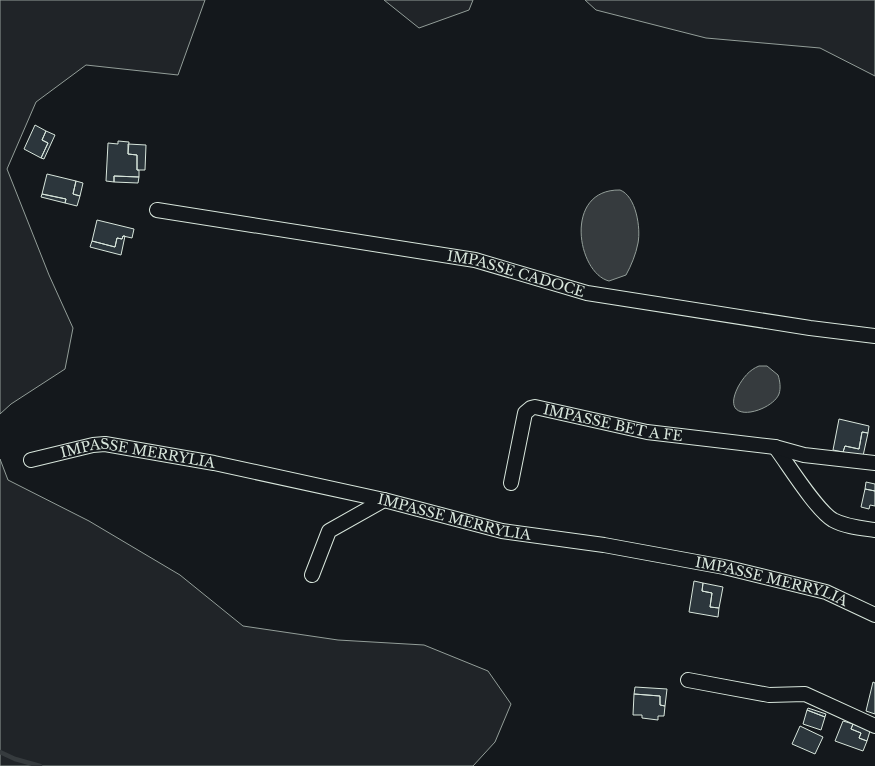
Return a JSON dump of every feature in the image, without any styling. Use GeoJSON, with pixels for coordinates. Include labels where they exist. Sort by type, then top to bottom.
{"type":"FeatureCollection","features":[{"type":"Feature","properties":{"kind":"street","name":"IMPASSE CADOCE"},"geometry":{"type":"LineString","coordinates":[[157,210],[475,260],[588,293],[810,328],[875,336]]}},
{"type":"Feature","properties":{"kind":"street","name":"IMPASSE BET A FE"},"geometry":{"type":"LineString","coordinates":[[510,483],[525,413],[530,408],[535,407],[647,432],[775,447],[804,455],[875,464]]}},
{"type":"Feature","properties":{"kind":"street","name":"IMPASSE MERRYLIA"},"geometry":{"type":"LineString","coordinates":[[31,460],[93,444],[120,446],[214,463],[384,500],[502,531],[604,545],[724,567],[826,592],[875,615]]}},
{"type":"Feature","properties":{"kind":"street"},"geometry":{"type":"LineString","coordinates":[[775,447],[821,510],[832,519],[846,526],[875,530]]}},
{"type":"Feature","properties":{"kind":"street"},"geometry":{"type":"LineString","coordinates":[[312,575],[330,531],[384,500]]}},
{"type":"Feature","properties":{"kind":"street"},"geometry":{"type":"LineString","coordinates":[[688,680],[769,694],[805,694],[875,726]]}},
{"type":"Feature","properties":{"kind":"shaded area"},"geometry":{"type":"Polygon","coordinates":[[[0,0],[205,0],[178,75],[86,65],[36,102],[7,169],[49,275],[73,328],[65,369],[11,404],[0,414],[0,0]]]}},
{"type":"Feature","properties":{"kind":"shaded area"},"geometry":{"type":"Polygon","coordinates":[[[384,0],[473,0],[469,10],[419,28],[384,0]]]}},
{"type":"Feature","properties":{"kind":"shaded area"},"geometry":{"type":"Polygon","coordinates":[[[585,0],[875,0],[875,76],[820,48],[706,38],[596,10],[585,0]]]}},
{"type":"Feature","properties":{"kind":"shaded area"},"geometry":{"type":"Polygon","coordinates":[[[620,190],[625,193],[634,205],[638,221],[639,237],[633,260],[626,275],[609,281],[598,275],[589,263],[583,248],[581,232],[583,216],[590,203],[602,193],[620,190]]]}},
{"type":"Feature","properties":{"kind":"shaded area"},"geometry":{"type":"Polygon","coordinates":[[[759,366],[767,366],[778,375],[780,384],[779,394],[774,401],[767,406],[758,410],[740,412],[735,408],[734,400],[738,387],[742,380],[752,370],[759,366]]]}},
{"type":"Feature","properties":{"kind":"shaded area"},"geometry":{"type":"Polygon","coordinates":[[[0,459],[8,480],[89,521],[180,575],[243,626],[338,640],[424,645],[488,671],[511,704],[495,742],[473,766],[0,766],[0,459]]]}},
{"type":"Feature","properties":{"kind":"building"},"geometry":{"type":"Polygon","coordinates":[[[35,125],[46,131],[42,140],[48,143],[41,158],[24,149],[35,125]]]}},
{"type":"Feature","properties":{"kind":"building"},"geometry":{"type":"Polygon","coordinates":[[[46,131],[55,135],[44,159],[41,158],[48,143],[42,140],[46,131]]]}},
{"type":"Feature","properties":{"kind":"building"},"geometry":{"type":"Polygon","coordinates":[[[118,141],[129,142],[128,154],[137,155],[137,170],[139,170],[139,177],[114,176],[114,182],[106,181],[108,143],[118,144],[118,141]]]}},
{"type":"Feature","properties":{"kind":"building"},"geometry":{"type":"Polygon","coordinates":[[[128,144],[146,145],[145,170],[137,170],[137,155],[128,154],[128,144]]]}},
{"type":"Feature","properties":{"kind":"building"},"geometry":{"type":"Polygon","coordinates":[[[47,174],[76,181],[73,194],[80,196],[77,206],[65,203],[66,199],[42,194],[47,174]]]}},
{"type":"Feature","properties":{"kind":"building"},"geometry":{"type":"Polygon","coordinates":[[[114,176],[139,177],[138,183],[114,182],[114,176]]]}},
{"type":"Feature","properties":{"kind":"building"},"geometry":{"type":"Polygon","coordinates":[[[76,181],[83,183],[80,196],[73,194],[76,181]]]}},
{"type":"Feature","properties":{"kind":"building"},"geometry":{"type":"Polygon","coordinates":[[[42,194],[66,199],[65,203],[41,197],[42,194]]]}},
{"type":"Feature","properties":{"kind":"building"},"geometry":{"type":"Polygon","coordinates":[[[97,220],[134,229],[132,238],[123,236],[122,239],[117,238],[115,247],[92,241],[97,220]]]}},
{"type":"Feature","properties":{"kind":"building"},"geometry":{"type":"Polygon","coordinates":[[[123,236],[125,236],[121,255],[90,247],[92,241],[115,247],[117,238],[122,239],[123,236]]]}},
{"type":"Feature","properties":{"kind":"building"},"geometry":{"type":"Polygon","coordinates":[[[839,419],[869,426],[868,433],[862,432],[859,449],[845,446],[843,452],[833,450],[839,419]]]}},
{"type":"Feature","properties":{"kind":"building"},"geometry":{"type":"Polygon","coordinates":[[[862,432],[868,433],[863,456],[843,452],[845,446],[859,449],[862,432]]]}},
{"type":"Feature","properties":{"kind":"building"},"geometry":{"type":"Polygon","coordinates":[[[866,482],[875,484],[875,491],[865,489],[866,482]]]}},
{"type":"Feature","properties":{"kind":"building"},"geometry":{"type":"Polygon","coordinates":[[[865,489],[875,491],[875,506],[870,505],[869,509],[861,507],[865,489]]]}},
{"type":"Feature","properties":{"kind":"building"},"geometry":{"type":"Polygon","coordinates":[[[694,581],[703,583],[702,591],[712,593],[710,607],[719,608],[718,617],[689,612],[694,581]]]}},
{"type":"Feature","properties":{"kind":"building"},"geometry":{"type":"Polygon","coordinates":[[[703,583],[723,587],[719,608],[710,607],[712,593],[702,591],[703,583]]]}},
{"type":"Feature","properties":{"kind":"building"},"geometry":{"type":"Polygon","coordinates":[[[873,682],[875,683],[875,714],[866,711],[873,682]]]}},
{"type":"Feature","properties":{"kind":"building"},"geometry":{"type":"Polygon","coordinates":[[[635,687],[667,689],[665,706],[660,705],[660,696],[634,694],[635,687]]]}},
{"type":"Feature","properties":{"kind":"building"},"geometry":{"type":"Polygon","coordinates":[[[634,694],[660,696],[660,705],[665,706],[664,716],[658,716],[658,720],[642,718],[642,715],[633,715],[634,694]]]}},
{"type":"Feature","properties":{"kind":"building"},"geometry":{"type":"Polygon","coordinates":[[[808,708],[826,714],[825,717],[807,710],[808,708]]]}},
{"type":"Feature","properties":{"kind":"building"},"geometry":{"type":"Polygon","coordinates":[[[807,710],[825,717],[821,730],[803,724],[807,710]]]}},
{"type":"Feature","properties":{"kind":"building"},"geometry":{"type":"Polygon","coordinates":[[[843,721],[853,724],[851,729],[861,733],[859,738],[867,741],[863,751],[835,741],[843,721]]]}},
{"type":"Feature","properties":{"kind":"building"},"geometry":{"type":"Polygon","coordinates":[[[853,724],[870,731],[867,741],[859,738],[861,733],[851,729],[853,724]]]}},
{"type":"Feature","properties":{"kind":"building"},"geometry":{"type":"Polygon","coordinates":[[[800,726],[823,737],[815,754],[792,744],[800,726]]]}},
{"type":"Feature","properties":{"kind":"waterway"},"geometry":{"type":"LineString","coordinates":[[0,752],[15,759],[40,766]]}}]}
